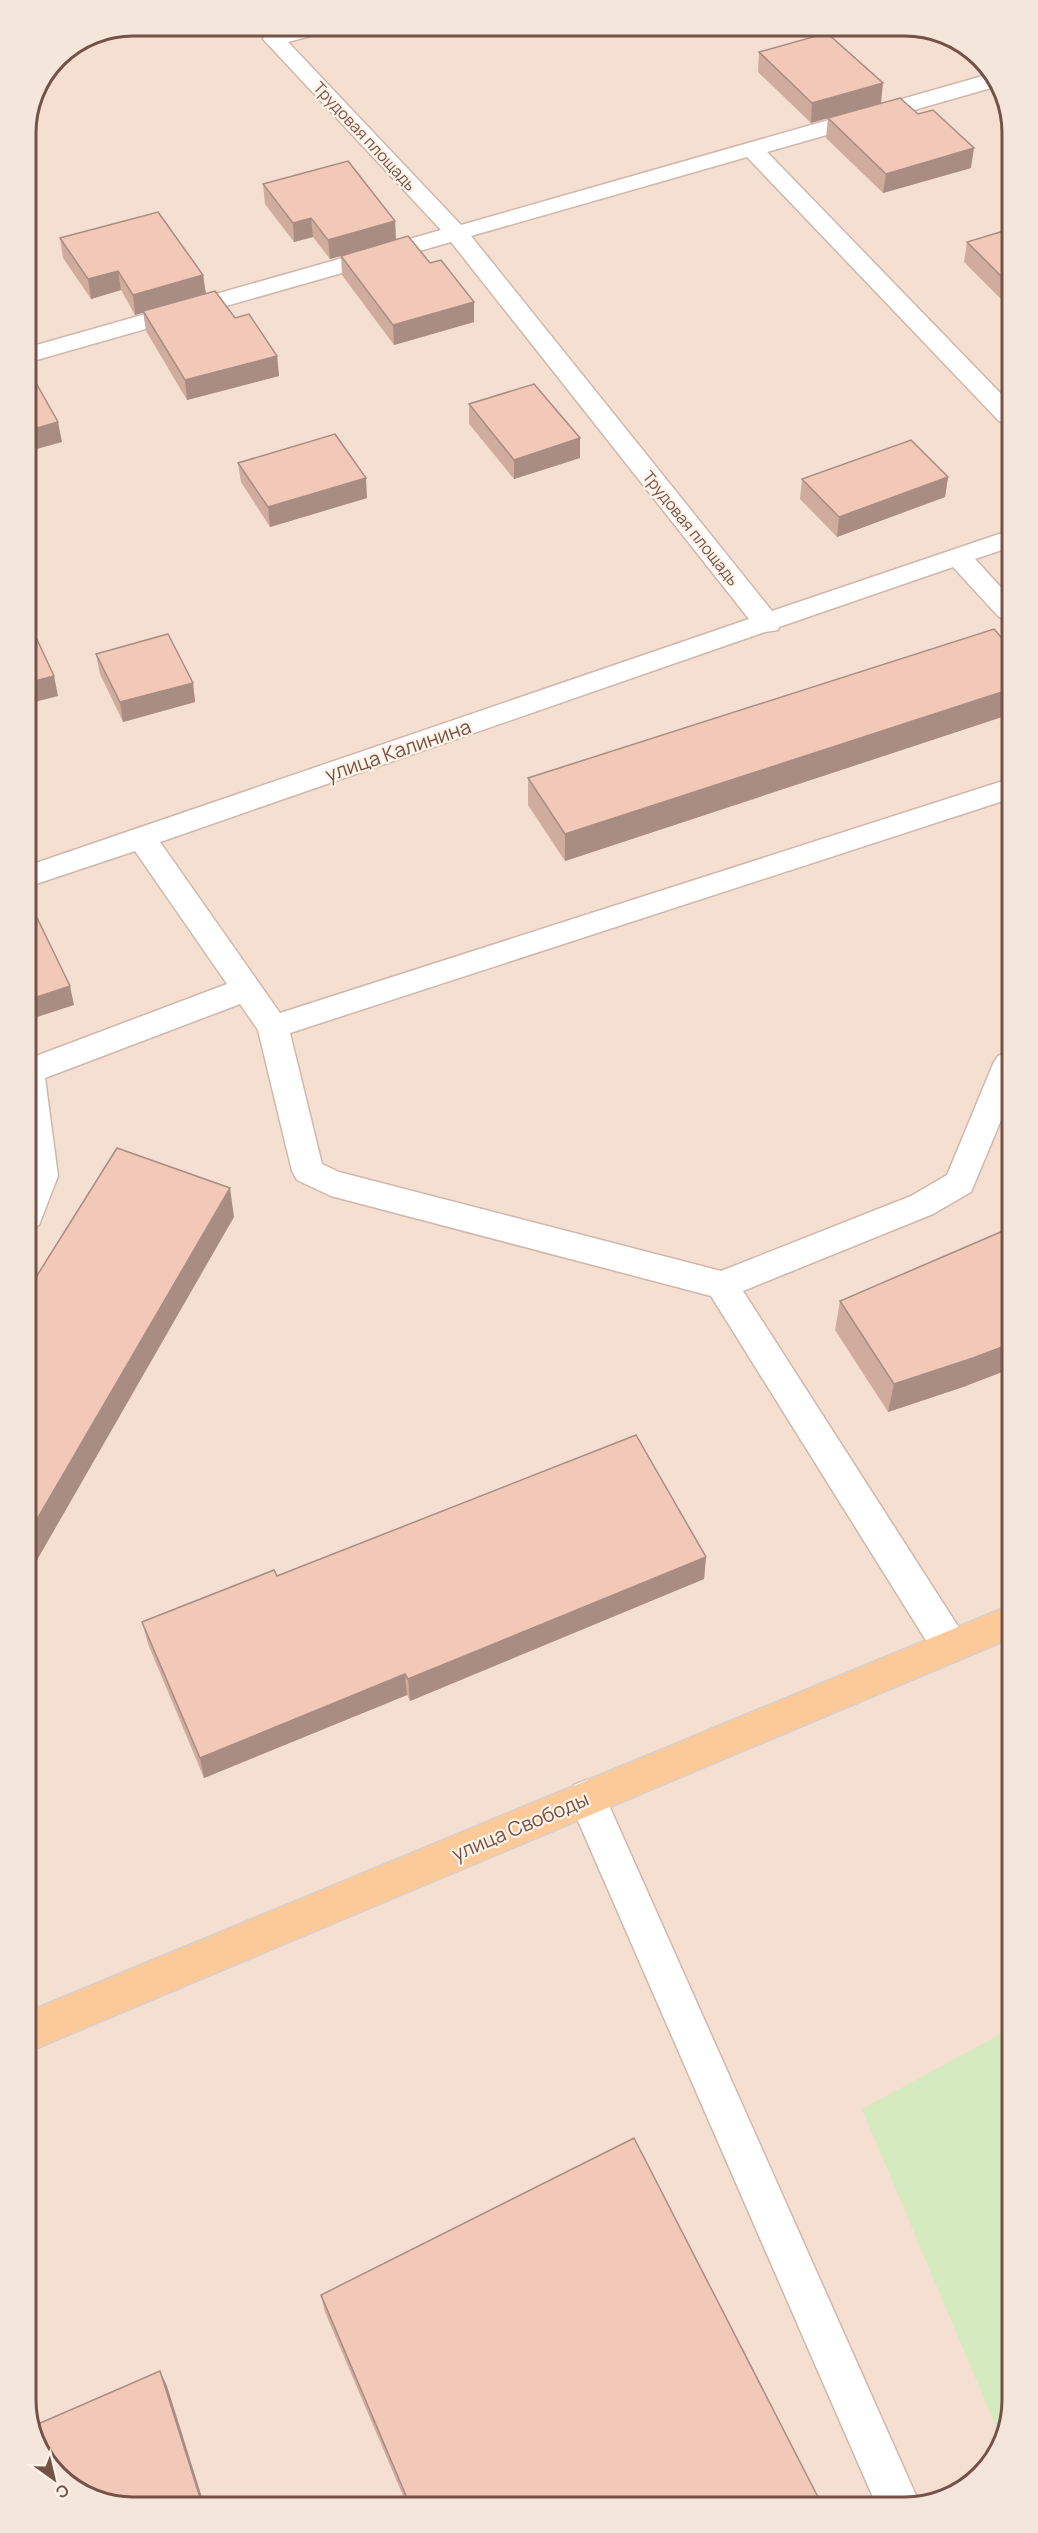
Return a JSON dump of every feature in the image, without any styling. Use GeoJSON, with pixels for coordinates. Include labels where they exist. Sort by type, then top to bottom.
{"type":"FeatureCollection","features":[{"type":"Feature","properties":{"kind":"main road","name":"улица Свободы"},"geometry":{"type":"LineString","coordinates":[[36,2028],[1002,1625]]}},
{"type":"Feature","properties":{"kind":"street","name":"Трудовая площадь"},"geometry":{"type":"LineString","coordinates":[[285,36],[274,39],[456,233],[768,624]]}},
{"type":"Feature","properties":{"kind":"street"},"geometry":{"type":"LineString","coordinates":[[36,353],[987,82]]}},
{"type":"Feature","properties":{"kind":"street"},"geometry":{"type":"LineString","coordinates":[[751,148],[1002,410]]}},
{"type":"Feature","properties":{"kind":"street"},"geometry":{"type":"LineString","coordinates":[[768,624],[1002,541]]}},
{"type":"Feature","properties":{"kind":"street"},"geometry":{"type":"LineString","coordinates":[[958,557],[1002,605]]}},
{"type":"Feature","properties":{"kind":"street","name":"улица Калинина"},"geometry":{"type":"LineString","coordinates":[[36,874],[768,624]]}},
{"type":"Feature","properties":{"kind":"street"},"geometry":{"type":"LineString","coordinates":[[273,1027],[1002,791]]}},
{"type":"Feature","properties":{"kind":"street"},"geometry":{"type":"LineString","coordinates":[[141,837],[273,1027],[308,1171],[331,1183],[722,1285],[922,1205],[960,1182],[1002,1081]]}},
{"type":"Feature","properties":{"kind":"street"},"geometry":{"type":"LineString","coordinates":[[36,1069],[247,989]]}},
{"type":"Feature","properties":{"kind":"street"},"geometry":{"type":"LineString","coordinates":[[36,1131],[42,1176],[36,1193]]}},
{"type":"Feature","properties":{"kind":"street"},"geometry":{"type":"LineString","coordinates":[[722,1285],[950,1646]]}},
{"type":"Feature","properties":{"kind":"street"},"geometry":{"type":"LineString","coordinates":[[587,1798],[895,2497]]}},
{"type":"Feature","properties":{"kind":"shaded area"},"geometry":{"type":"Polygon","coordinates":[[[133,36],[912,36],[942,43],[964,56],[982,74],[997,102],[1002,133],[1002,2400],[997,2431],[982,2459],[959,2481],[936,2492],[905,2497],[126,2497],[108,2494],[84,2475],[84,2449],[48,2447],[41,2431],[36,2400],[36,126],[39,108],[52,79],[64,64],[79,52],[96,43],[133,36]]]}},
{"type":"Feature","properties":{"kind":"green space"},"geometry":{"type":"Polygon","coordinates":[[[1002,2033],[1002,2400],[997,2430],[862,2109],[1002,2033]]]}},
{"type":"Feature","properties":{"kind":"building"},"geometry":{"type":"Polygon","coordinates":[[[816,36],[830,36],[883,83],[812,103],[759,52],[816,36]]]}},
{"type":"Feature","properties":{"kind":"building"},"geometry":{"type":"Polygon","coordinates":[[[900,98],[918,114],[933,110],[974,148],[886,174],[828,118],[900,98]]]}},
{"type":"Feature","properties":{"kind":"building"},"geometry":{"type":"Polygon","coordinates":[[[348,161],[395,221],[328,240],[311,218],[293,223],[263,184],[348,161]]]}},
{"type":"Feature","properties":{"kind":"building"},"geometry":{"type":"Polygon","coordinates":[[[158,212],[203,275],[133,295],[118,271],[88,279],[60,238],[158,212]]]}},
{"type":"Feature","properties":{"kind":"building"},"geometry":{"type":"Polygon","coordinates":[[[1002,232],[1002,277],[967,242],[1002,232]]]}},
{"type":"Feature","properties":{"kind":"building"},"geometry":{"type":"Polygon","coordinates":[[[408,236],[430,263],[441,260],[474,302],[393,325],[341,256],[408,236]]]}},
{"type":"Feature","properties":{"kind":"building"},"geometry":{"type":"Polygon","coordinates":[[[215,291],[235,318],[249,314],[277,356],[185,380],[143,311],[215,291]]]}},
{"type":"Feature","properties":{"kind":"building"},"geometry":{"type":"Polygon","coordinates":[[[36,383],[58,422],[36,428],[36,383]]]}},
{"type":"Feature","properties":{"kind":"building"},"geometry":{"type":"Polygon","coordinates":[[[534,384],[580,438],[514,460],[469,404],[534,384]]]}},
{"type":"Feature","properties":{"kind":"building"},"geometry":{"type":"Polygon","coordinates":[[[335,434],[366,478],[268,507],[238,463],[335,434]]]}},
{"type":"Feature","properties":{"kind":"building"},"geometry":{"type":"Polygon","coordinates":[[[911,440],[948,477],[839,517],[802,479],[911,440]]]}},
{"type":"Feature","properties":{"kind":"building"},"geometry":{"type":"Polygon","coordinates":[[[994,629],[1002,638],[1002,692],[565,834],[528,778],[994,629]]]}},
{"type":"Feature","properties":{"kind":"building"},"geometry":{"type":"Polygon","coordinates":[[[168,634],[193,683],[120,702],[96,654],[168,634]]]}},
{"type":"Feature","properties":{"kind":"building"},"geometry":{"type":"Polygon","coordinates":[[[36,637],[54,676],[36,681],[36,637]]]}},
{"type":"Feature","properties":{"kind":"building"},"geometry":{"type":"Polygon","coordinates":[[[36,916],[70,986],[36,997],[36,916]]]}},
{"type":"Feature","properties":{"kind":"building"},"geometry":{"type":"Polygon","coordinates":[[[117,1148],[230,1188],[36,1521],[36,1277],[117,1148]]]}},
{"type":"Feature","properties":{"kind":"building"},"geometry":{"type":"Polygon","coordinates":[[[1002,1231],[1002,1347],[894,1384],[840,1301],[1002,1231]]]}},
{"type":"Feature","properties":{"kind":"building"},"geometry":{"type":"Polygon","coordinates":[[[636,1435],[706,1557],[408,1679],[405,1674],[200,1758],[142,1622],[274,1570],[277,1576],[636,1435]]]}},
{"type":"Feature","properties":{"kind":"building"},"geometry":{"type":"Polygon","coordinates":[[[634,2138],[818,2497],[407,2497],[321,2295],[634,2138]]]}},
{"type":"Feature","properties":{"kind":"building"},"geometry":{"type":"Polygon","coordinates":[[[160,2371],[200,2497],[126,2497],[96,2490],[84,2484],[84,2449],[49,2449],[39,2423],[160,2371]]]}}]}
